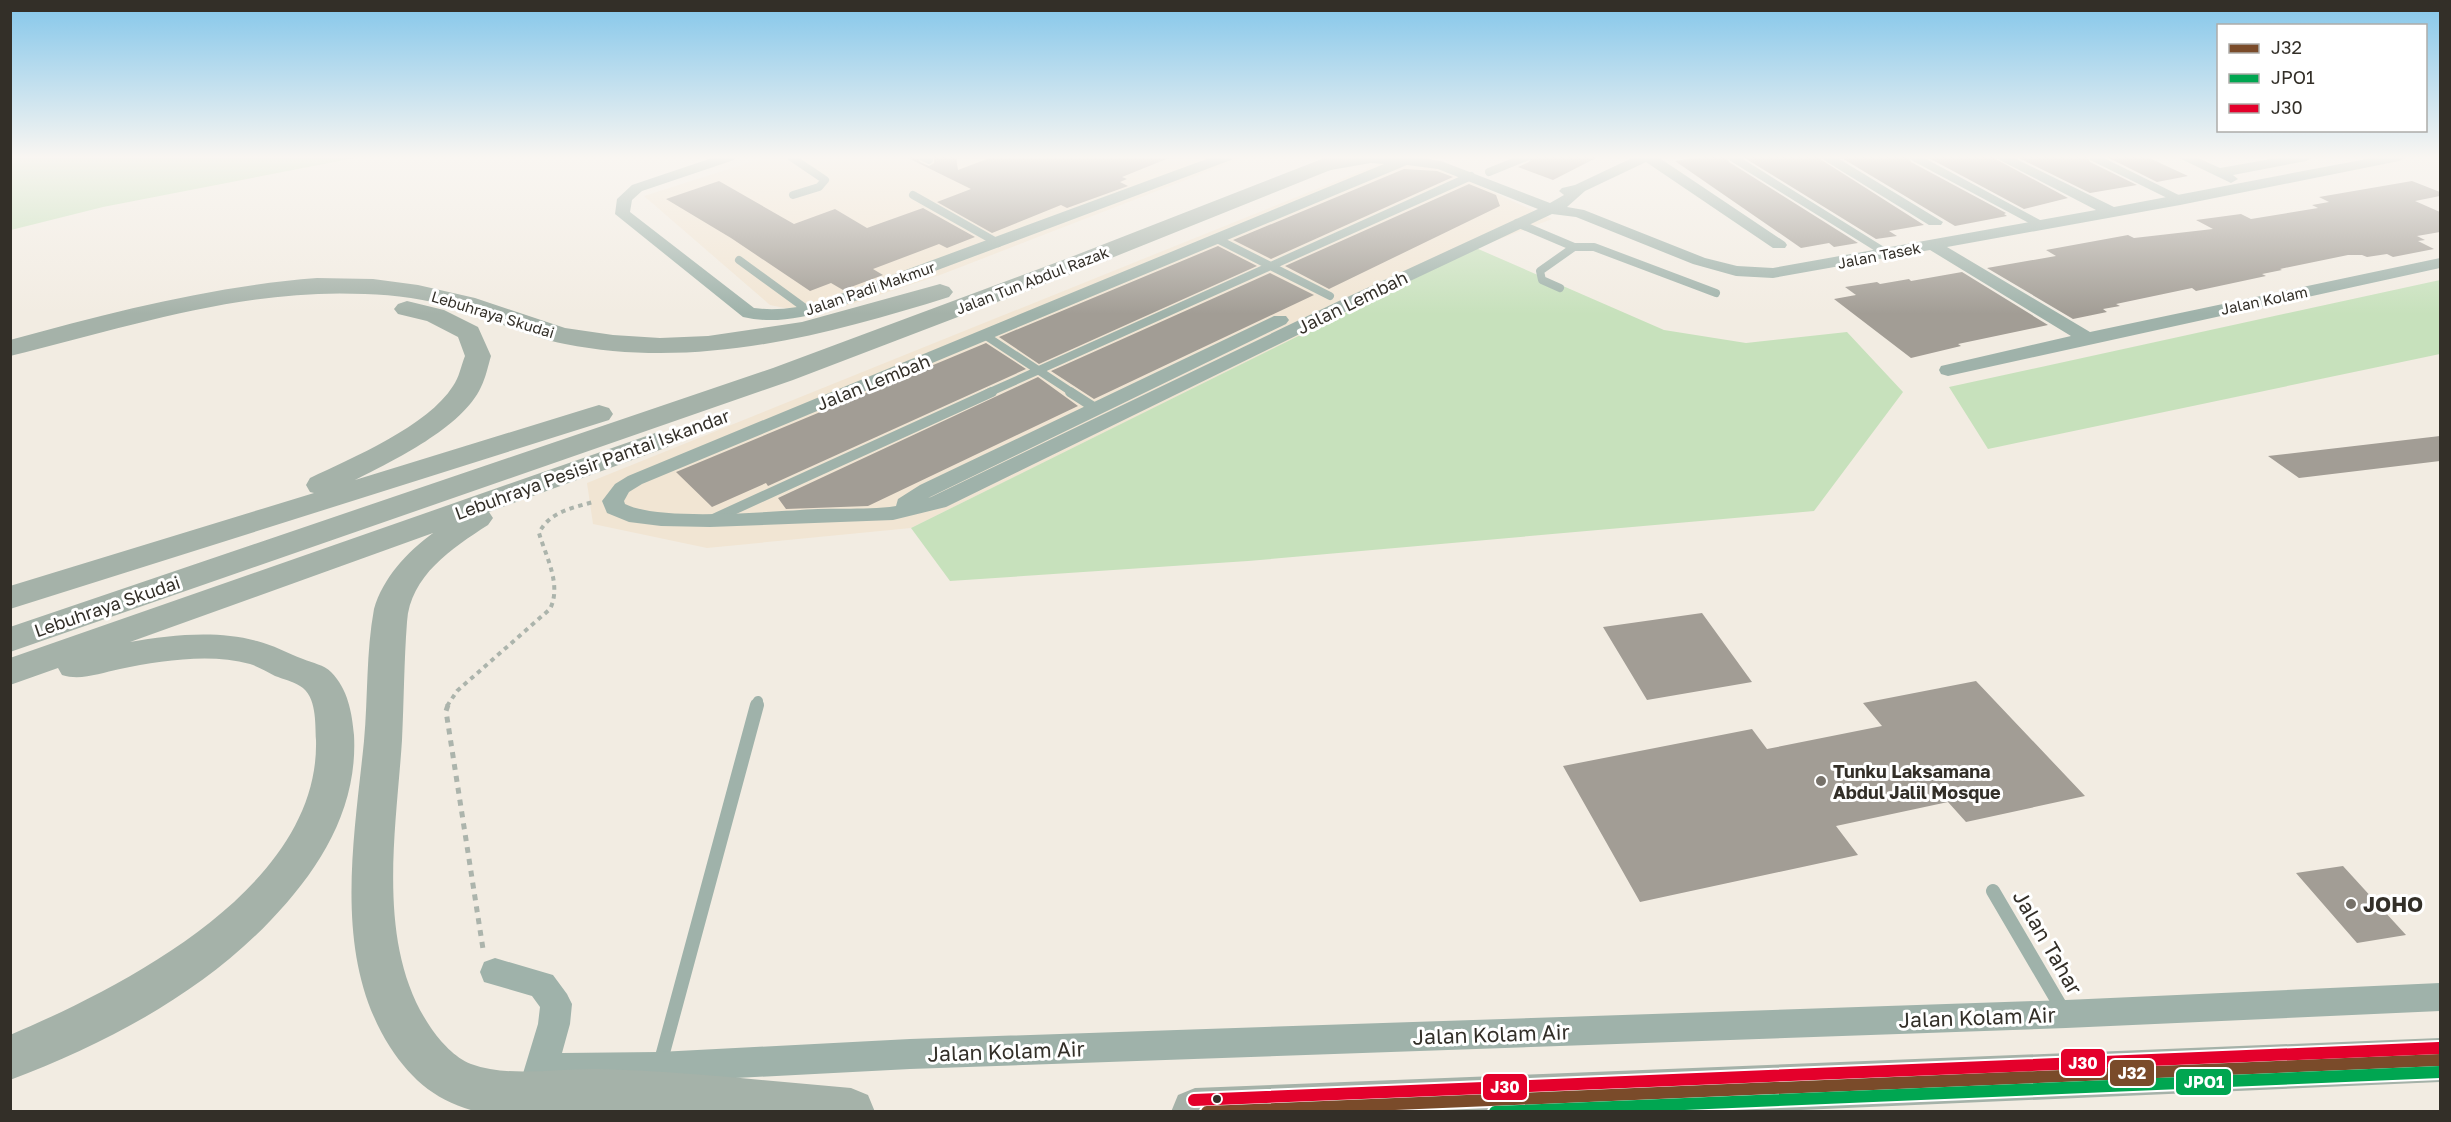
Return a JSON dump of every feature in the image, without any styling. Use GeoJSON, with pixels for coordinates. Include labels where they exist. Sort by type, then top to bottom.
{"type":"FeatureCollection","features":[{"type":"Feature","properties":{"kind":"highway","name":"Jalan Tun Abdul Razak"},"geometry":{"type":"LineString","coordinates":[[940,292],[1158,209]]}},
{"type":"Feature","properties":{"kind":"highway","name":"Jalan Tun Abdul Razak"},"geometry":{"type":"LineString","coordinates":[[783,374],[1213,209]]}},
{"type":"Feature","properties":{"kind":"highway","name":"Lebuhraya Pesisir Pantai Iskandar"},"geometry":{"type":"LineString","coordinates":[[10,672],[736,413],[924,338],[1094,266],[1163,229]]}},
{"type":"Feature","properties":{"kind":"highway","name":"Lebuhraya Skudai"},"geometry":{"type":"LineString","coordinates":[[10,348],[161,308],[228,295],[286,288],[338,285],[412,291],[453,300],[561,335],[614,345],[663,346],[727,344],[759,338],[882,310],[940,292]]}},
{"type":"Feature","properties":{"kind":"highway"},"geometry":{"type":"LineString","coordinates":[[10,598],[430,468],[753,364],[940,292]]}},
{"type":"Feature","properties":{"kind":"highway"},"geometry":{"type":"LineString","coordinates":[[10,363],[226,308],[316,300],[383,303],[435,315],[469,333],[478,356],[467,388],[440,419],[372,460],[287,501],[159,552]]}},
{"type":"Feature","properties":{"kind":"highway","name":"Lebuhraya Skudai"},"geometry":{"type":"LineString","coordinates":[[10,640],[783,374]]}},
{"type":"Feature","properties":{"kind":"highway"},"geometry":{"type":"LineString","coordinates":[[576,470],[482,514],[455,531],[416,566],[401,585],[392,606],[384,684],[383,735],[373,873],[380,972],[389,1002],[406,1035],[428,1061],[456,1081],[503,1093],[537,1080],[599,1092],[851,1112]]}},
{"type":"Feature","properties":{"kind":"highway"},"geometry":{"type":"LineString","coordinates":[[10,684],[78,665],[136,654],[196,648],[253,652],[316,679],[327,693],[333,714],[336,767],[330,800],[320,825],[294,862],[256,908],[209,948],[161,982],[75,1031],[10,1058]]}},
{"type":"Feature","properties":{"kind":"highway"},"geometry":{"type":"LineString","coordinates":[[1196,1112],[2440,1060]]}},
{"type":"Feature","properties":{"kind":"street","name":"Jalan Padi Makmur"},"geometry":{"type":"LineString","coordinates":[[622,209],[623,214],[749,313],[782,316],[809,311],[1087,209]]}},
{"type":"Feature","properties":{"kind":"street","name":"Jalan Lembah"},"geometry":{"type":"LineString","coordinates":[[1288,209],[635,480],[616,494],[613,501],[615,508],[629,515],[661,519],[710,520],[893,513],[938,502],[1103,413],[1330,296],[1529,209]]}},
{"type":"Feature","properties":{"kind":"street","name":"Jalan Tasek"},"geometry":{"type":"LineString","coordinates":[[1569,209],[1699,261],[1736,271],[1773,273],[2126,209]]}},
{"type":"Feature","properties":{"kind":"street"},"geometry":{"type":"LineString","coordinates":[[1726,209],[1779,245]]}},
{"type":"Feature","properties":{"kind":"street"},"geometry":{"type":"LineString","coordinates":[[1914,209],[1935,222]]}},
{"type":"Feature","properties":{"kind":"street"},"geometry":{"type":"LineString","coordinates":[[2106,209],[2111,212]]}},
{"type":"Feature","properties":{"kind":"street","name":"Jalan Lembah"},"geometry":{"type":"LineString","coordinates":[[1103,413],[1347,304],[1508,217]]}},
{"type":"Feature","properties":{"kind":"street"},"geometry":{"type":"LineString","coordinates":[[1934,245],[2087,338]]}},
{"type":"Feature","properties":{"kind":"street","name":"Jalan Kolam"},"geometry":{"type":"LineString","coordinates":[[1948,370],[2440,263]]}},
{"type":"Feature","properties":{"kind":"street"},"geometry":{"type":"LineString","coordinates":[[1330,296],[1347,304]]}},
{"type":"Feature","properties":{"kind":"street"},"geometry":{"type":"LineString","coordinates":[[489,963],[542,985],[556,1004],[554,1024],[537,1080]]}},
{"type":"Feature","properties":{"kind":"street","name":"Jalan Kolam Air"},"geometry":{"type":"LineString","coordinates":[[537,1080],[659,1067],[910,1054],[2066,1014],[2440,997]]}},
{"type":"Feature","properties":{"kind":"lane"},"geometry":{"type":"LineString","coordinates":[[938,209],[998,243]]}},
{"type":"Feature","properties":{"kind":"lane"},"geometry":{"type":"LineString","coordinates":[[710,520],[1395,209]]}},
{"type":"Feature","properties":{"kind":"lane"},"geometry":{"type":"LineString","coordinates":[[1816,209],[1886,253]]}},
{"type":"Feature","properties":{"kind":"lane"},"geometry":{"type":"LineString","coordinates":[[2012,209],[2041,225]]}},
{"type":"Feature","properties":{"kind":"lane"},"geometry":{"type":"LineString","coordinates":[[1508,217],[1574,247],[1594,247],[1716,293]]}},
{"type":"Feature","properties":{"kind":"lane"},"geometry":{"type":"LineString","coordinates":[[1217,239],[1330,296]]}},
{"type":"Feature","properties":{"kind":"lane"},"geometry":{"type":"LineString","coordinates":[[1560,288],[1542,280],[1540,270],[1574,247]]}},
{"type":"Feature","properties":{"kind":"lane"},"geometry":{"type":"LineString","coordinates":[[739,261],[809,311]]}},
{"type":"Feature","properties":{"kind":"lane"},"geometry":{"type":"LineString","coordinates":[[986,336],[1103,413]]}},
{"type":"Feature","properties":{"kind":"lane"},"geometry":{"type":"LineString","coordinates":[[659,1067],[758,701]]}},
{"type":"Feature","properties":{"kind":"lane","name":"Jalan Tahar"},"geometry":{"type":"LineString","coordinates":[[1993,891],[2066,1014]]}},
{"type":"Feature","properties":{"kind":"path"},"geometry":{"type":"LineString","coordinates":[[489,963],[446,711],[449,701],[457,692],[550,609],[555,599],[556,588],[539,532],[541,527],[553,516],[616,494]]}},
{"type":"Feature","properties":{"kind":"shaded area"},"geometry":{"type":"Polygon","coordinates":[[[659,209],[1110,209],[940,275],[818,315],[770,305],[659,209]]]}},
{"type":"Feature","properties":{"kind":"shaded area"},"geometry":{"type":"Polygon","coordinates":[[[1266,209],[1531,209],[1552,219],[1476,248],[911,528],[707,548],[593,524],[587,483],[1266,209]]]}},
{"type":"Feature","properties":{"kind":"green space"},"geometry":{"type":"Polygon","coordinates":[[[11,209],[94,209],[11,230],[11,209]]]}},
{"type":"Feature","properties":{"kind":"green space"},"geometry":{"type":"Polygon","coordinates":[[[1476,248],[1664,330],[1746,343],[1847,332],[1903,392],[1814,511],[1248,561],[950,581],[911,528],[1476,248]]]}},
{"type":"Feature","properties":{"kind":"green space"},"geometry":{"type":"Polygon","coordinates":[[[2440,280],[2440,354],[1988,449],[1949,387],[2440,280]]]}},
{"type":"Feature","properties":{"kind":"building"},"geometry":{"type":"Polygon","coordinates":[[[683,209],[768,209],[794,224],[836,209],[867,228],[919,209],[925,209],[975,237],[947,248],[939,244],[873,269],[883,275],[843,290],[831,283],[810,291],[683,209]]]}},
{"type":"Feature","properties":{"kind":"building"},"geometry":{"type":"Polygon","coordinates":[[[950,209],[1050,209],[992,233],[950,209]]]}},
{"type":"Feature","properties":{"kind":"building"},"geometry":{"type":"Polygon","coordinates":[[[1307,209],[1381,209],[1271,259],[1233,240],[1307,209]]]}},
{"type":"Feature","properties":{"kind":"building"},"geometry":{"type":"Polygon","coordinates":[[[1412,209],[1493,209],[1329,289],[1285,266],[1412,209]]]}},
{"type":"Feature","properties":{"kind":"building"},"geometry":{"type":"Polygon","coordinates":[[[1745,209],[1804,209],[1858,243],[1834,247],[1829,243],[1801,248],[1745,209]]]}},
{"type":"Feature","properties":{"kind":"building"},"geometry":{"type":"Polygon","coordinates":[[[1828,209],[1899,209],[1924,225],[1889,231],[1897,236],[1876,239],[1828,209]]]}},
{"type":"Feature","properties":{"kind":"building"},"geometry":{"type":"Polygon","coordinates":[[[1927,209],[1999,209],[2007,216],[1955,226],[1927,209]]]}},
{"type":"Feature","properties":{"kind":"building"},"geometry":{"type":"Polygon","coordinates":[[[2310,209],[2434,209],[2440,212],[2440,232],[2417,236],[2425,240],[2418,241],[2434,249],[2393,257],[2387,254],[2367,257],[2348,255],[2280,269],[2282,270],[2262,274],[2266,276],[2196,291],[2192,288],[2116,304],[2120,306],[2103,309],[2107,312],[2073,319],[1987,268],[2056,256],[2046,250],[2128,235],[2134,238],[2213,229],[2196,220],[2241,214],[2251,219],[2310,209]]]}},
{"type":"Feature","properties":{"kind":"building"},"geometry":{"type":"Polygon","coordinates":[[[1218,246],[1257,266],[1039,364],[999,337],[1218,246]]]}},
{"type":"Feature","properties":{"kind":"building"},"geometry":{"type":"Polygon","coordinates":[[[1962,272],[2048,325],[1958,344],[1961,346],[1911,358],[1834,299],[1856,295],[1845,287],[1909,279],[1911,281],[1962,272]]]}},
{"type":"Feature","properties":{"kind":"building"},"geometry":{"type":"Polygon","coordinates":[[[1270,273],[1314,295],[1094,399],[1051,371],[1270,273]]]}},
{"type":"Feature","properties":{"kind":"building"},"geometry":{"type":"Polygon","coordinates":[[[986,343],[1026,369],[768,486],[766,483],[712,507],[676,472],[986,343]]]}},
{"type":"Feature","properties":{"kind":"building"},"geometry":{"type":"Polygon","coordinates":[[[1038,377],[1078,406],[868,506],[786,509],[778,498],[1038,377]]]}},
{"type":"Feature","properties":{"kind":"building"},"geometry":{"type":"Polygon","coordinates":[[[2440,436],[2440,461],[2299,478],[2268,456],[2440,436]]]}},
{"type":"Feature","properties":{"kind":"building"},"geometry":{"type":"Polygon","coordinates":[[[1702,613],[1752,682],[1647,700],[1603,627],[1702,613]]]}},
{"type":"Feature","properties":{"kind":"building","name":"Tunku Laksamana Abdul Jalil Mosque"},"geometry":{"type":"Polygon","coordinates":[[[1976,681],[2085,796],[1966,822],[1948,802],[1836,826],[1858,855],[1640,902],[1563,766],[1752,729],[1767,749],[1882,726],[1863,703],[1976,681]]]}},
{"type":"Feature","properties":{"kind":"building","name":"JOHO"},"geometry":{"type":"Polygon","coordinates":[[[2343,866],[2406,935],[2357,943],[2296,873],[2343,866]]]}},
{"type":"Feature","properties":{"kind":"transit line","name":"J30"},"geometry":{"type":"LineString","coordinates":[[1194,1100],[2439,1048]]}},
{"type":"Feature","properties":{"kind":"transit line","name":"J32"},"geometry":{"type":"LineString","coordinates":[[1207,1112],[2440,1060]]}},
{"type":"Feature","properties":{"kind":"transit line","name":"JPO1"},"geometry":{"type":"LineString","coordinates":[[1495,1112],[2440,1072]]}},
{"type":"Feature","properties":{"kind":"place","name":"Tunku Laksamana Abdul Jalil Mosque"},"geometry":{"type":"Point","coordinates":[1821,781]}},
{"type":"Feature","properties":{"kind":"place","name":"JOHO"},"geometry":{"type":"Point","coordinates":[2351,904]}}]}
